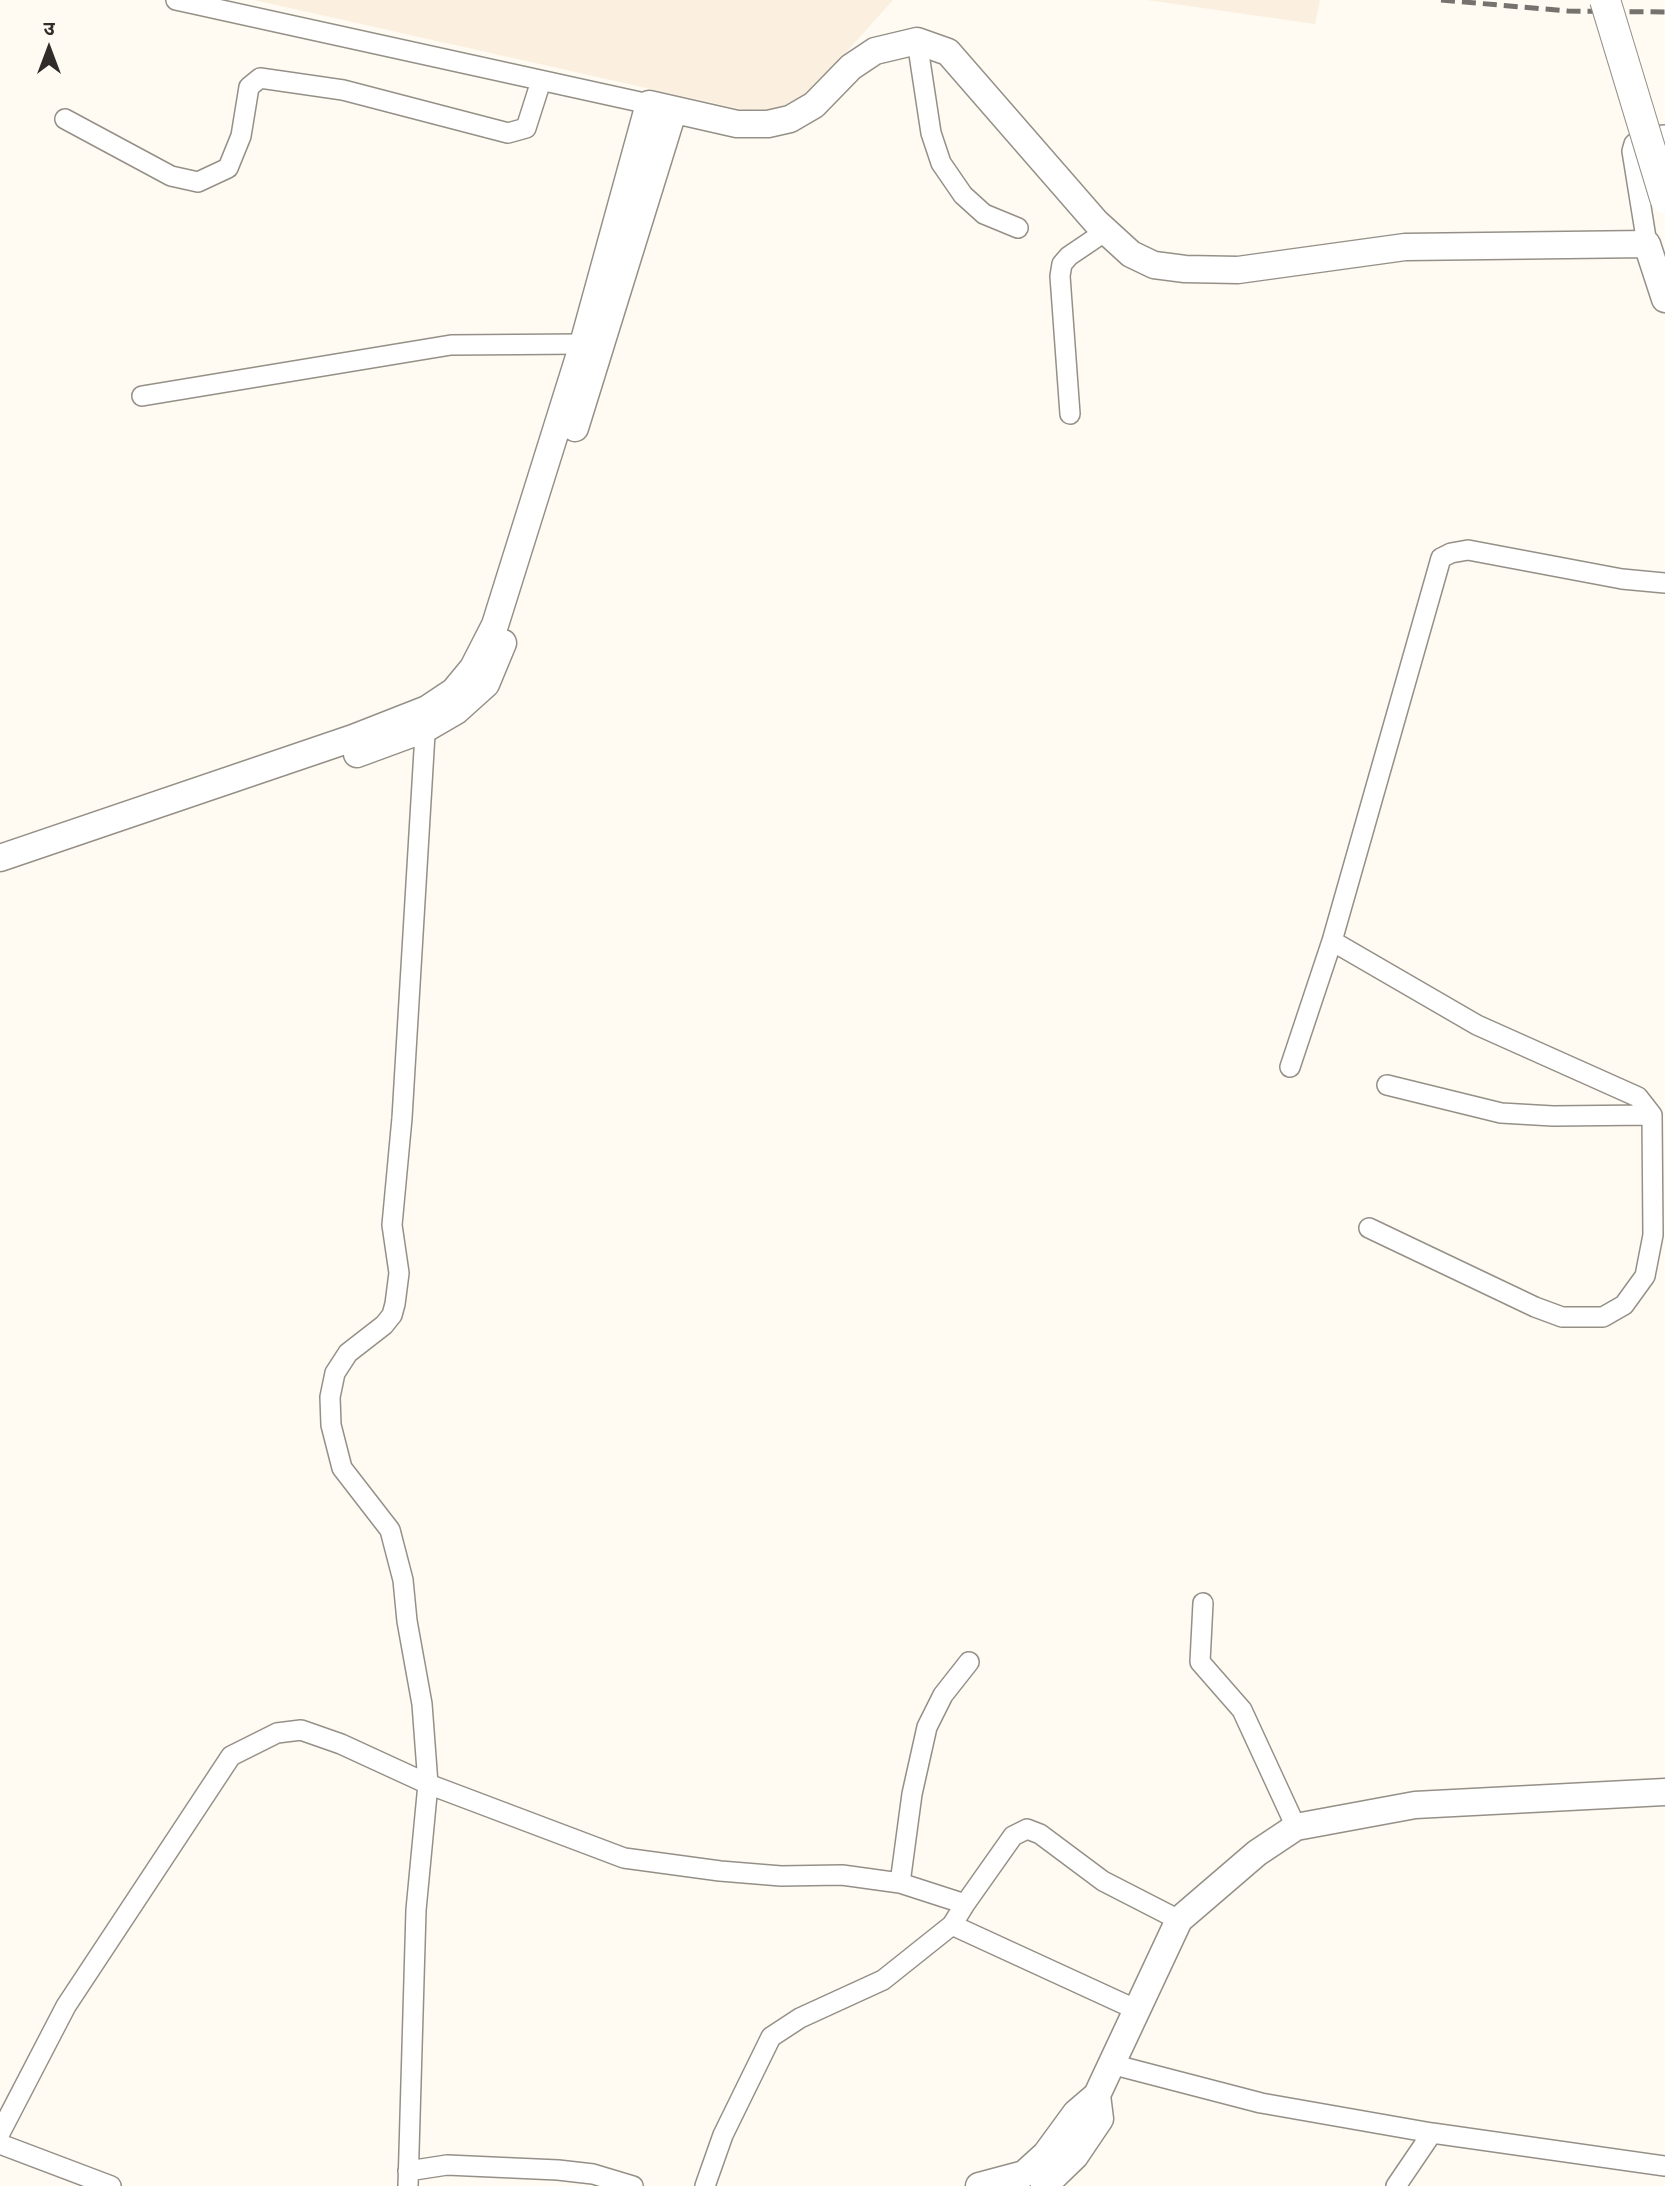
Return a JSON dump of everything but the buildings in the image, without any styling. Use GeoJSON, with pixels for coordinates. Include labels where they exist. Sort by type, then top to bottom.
{"type":"FeatureCollection","features":[{"type":"Feature","properties":{"kind":"main road"},"geometry":{"type":"LineString","coordinates":[[1605,0],[1665,198]]}},
{"type":"Feature","properties":{"kind":"street"},"geometry":{"type":"LineString","coordinates":[[176,0],[737,124],[768,124],[790,119],[814,105],[850,67],[875,51],[917,41],[948,52],[1106,231],[1131,254],[1154,265],[1185,270],[1238,270],[1405,247],[1647,244]]}},
{"type":"Feature","properties":{"kind":"street"},"geometry":{"type":"LineString","coordinates":[[917,41],[931,133],[941,163],[963,195],[984,214],[1017,228]]}},
{"type":"Feature","properties":{"kind":"street"},"geometry":{"type":"LineString","coordinates":[[65,119],[171,176],[198,182],[214,177],[228,168],[241,136],[249,87],[260,78],[343,90],[508,133],[526,128],[541,80]]}},
{"type":"Feature","properties":{"kind":"street"},"geometry":{"type":"LineString","coordinates":[[0,876],[426,719],[454,691],[473,667],[495,625],[583,344],[661,108]]}},
{"type":"Feature","properties":{"kind":"street"},"geometry":{"type":"LineString","coordinates":[[0,858],[353,738],[456,711],[485,684],[499,655],[598,361],[661,108]]}},
{"type":"Feature","properties":{"kind":"street"},"geometry":{"type":"LineString","coordinates":[[1665,135],[1643,137],[1633,144],[1632,152],[1647,244],[1665,299]]}},
{"type":"Feature","properties":{"kind":"street"},"geometry":{"type":"LineString","coordinates":[[1070,414],[1059,276],[1062,264],[1069,256],[1106,231]]}},
{"type":"Feature","properties":{"kind":"street"},"geometry":{"type":"LineString","coordinates":[[142,396],[451,345],[583,344]]}},
{"type":"Feature","properties":{"kind":"street"},"geometry":{"type":"LineString","coordinates":[[1290,1067],[1332,941],[1441,558],[1468,550],[1622,579],[1665,583]]}},
{"type":"Feature","properties":{"kind":"street"},"geometry":{"type":"LineString","coordinates":[[426,719],[401,1118],[391,1225],[399,1273],[395,1304],[392,1315],[384,1325],[348,1353],[335,1373],[330,1397],[331,1425],[342,1468],[390,1530],[403,1580],[407,1621],[422,1704],[428,1784],[416,1910],[408,2178],[447,2165],[558,2170],[593,2174],[633,2186]]}},
{"type":"Feature","properties":{"kind":"street"},"geometry":{"type":"LineString","coordinates":[[1332,941],[1477,1025],[1638,1097],[1652,1115],[1653,1236],[1645,1276],[1623,1305],[1602,1318],[1562,1317],[1535,1307],[1369,1227]]}},
{"type":"Feature","properties":{"kind":"street"},"geometry":{"type":"LineString","coordinates":[[1387,1085],[1501,1113],[1652,1115]]}},
{"type":"Feature","properties":{"kind":"street"},"geometry":{"type":"LineString","coordinates":[[1203,1603],[1200,1662],[1242,1710],[1296,1827]]}},
{"type":"Feature","properties":{"kind":"street"},"geometry":{"type":"LineString","coordinates":[[900,1883],[912,1794],[927,1727],[943,1695],[969,1662]]}},
{"type":"Feature","properties":{"kind":"street"},"geometry":{"type":"LineString","coordinates":[[0,2133],[66,2006],[231,1756],[277,1733],[301,1730],[341,1744],[428,1784],[624,1858],[781,1876],[842,1875],[900,1883],[965,1904]]}},
{"type":"Feature","properties":{"kind":"street"},"geometry":{"type":"LineString","coordinates":[[979,2186],[1024,2174],[1046,2154],[1076,2113],[1097,2095],[1179,1920],[1257,1853],[1296,1827],[1415,1805],[1665,1792]]}},
{"type":"Feature","properties":{"kind":"street"},"geometry":{"type":"LineString","coordinates":[[705,2186],[723,2135],[771,2037],[800,2018],[883,1980],[952,1925],[1013,1836],[1027,1829],[1040,1833],[1103,1881],[1179,1920]]}},
{"type":"Feature","properties":{"kind":"street"},"geometry":{"type":"LineString","coordinates":[[952,1925],[1137,2010]]}},
{"type":"Feature","properties":{"kind":"street"},"geometry":{"type":"LineString","coordinates":[[1111,2064],[1261,2103],[1432,2133],[1665,2166]]}},
{"type":"Feature","properties":{"kind":"street"},"geometry":{"type":"LineString","coordinates":[[1044,2186],[1068,2165],[1100,2119],[1097,2095]]}},
{"type":"Feature","properties":{"kind":"street"},"geometry":{"type":"LineString","coordinates":[[1396,2186],[1432,2133]]}},
{"type":"Feature","properties":{"kind":"street"},"geometry":{"type":"LineString","coordinates":[[0,2144],[111,2186]]}},
{"type":"Feature","properties":{"kind":"shaded area"},"geometry":{"type":"Polygon","coordinates":[[[254,0],[893,0],[801,103],[758,113],[254,0]]]}},
{"type":"Feature","properties":{"kind":"shaded area"},"geometry":{"type":"Polygon","coordinates":[[[1147,0],[1320,0],[1315,24],[1147,0]]]}},
{"type":"Feature","properties":{"kind":"railway"},"geometry":{"type":"LineString","coordinates":[[1441,0],[1568,11],[1665,12]]}}]}
